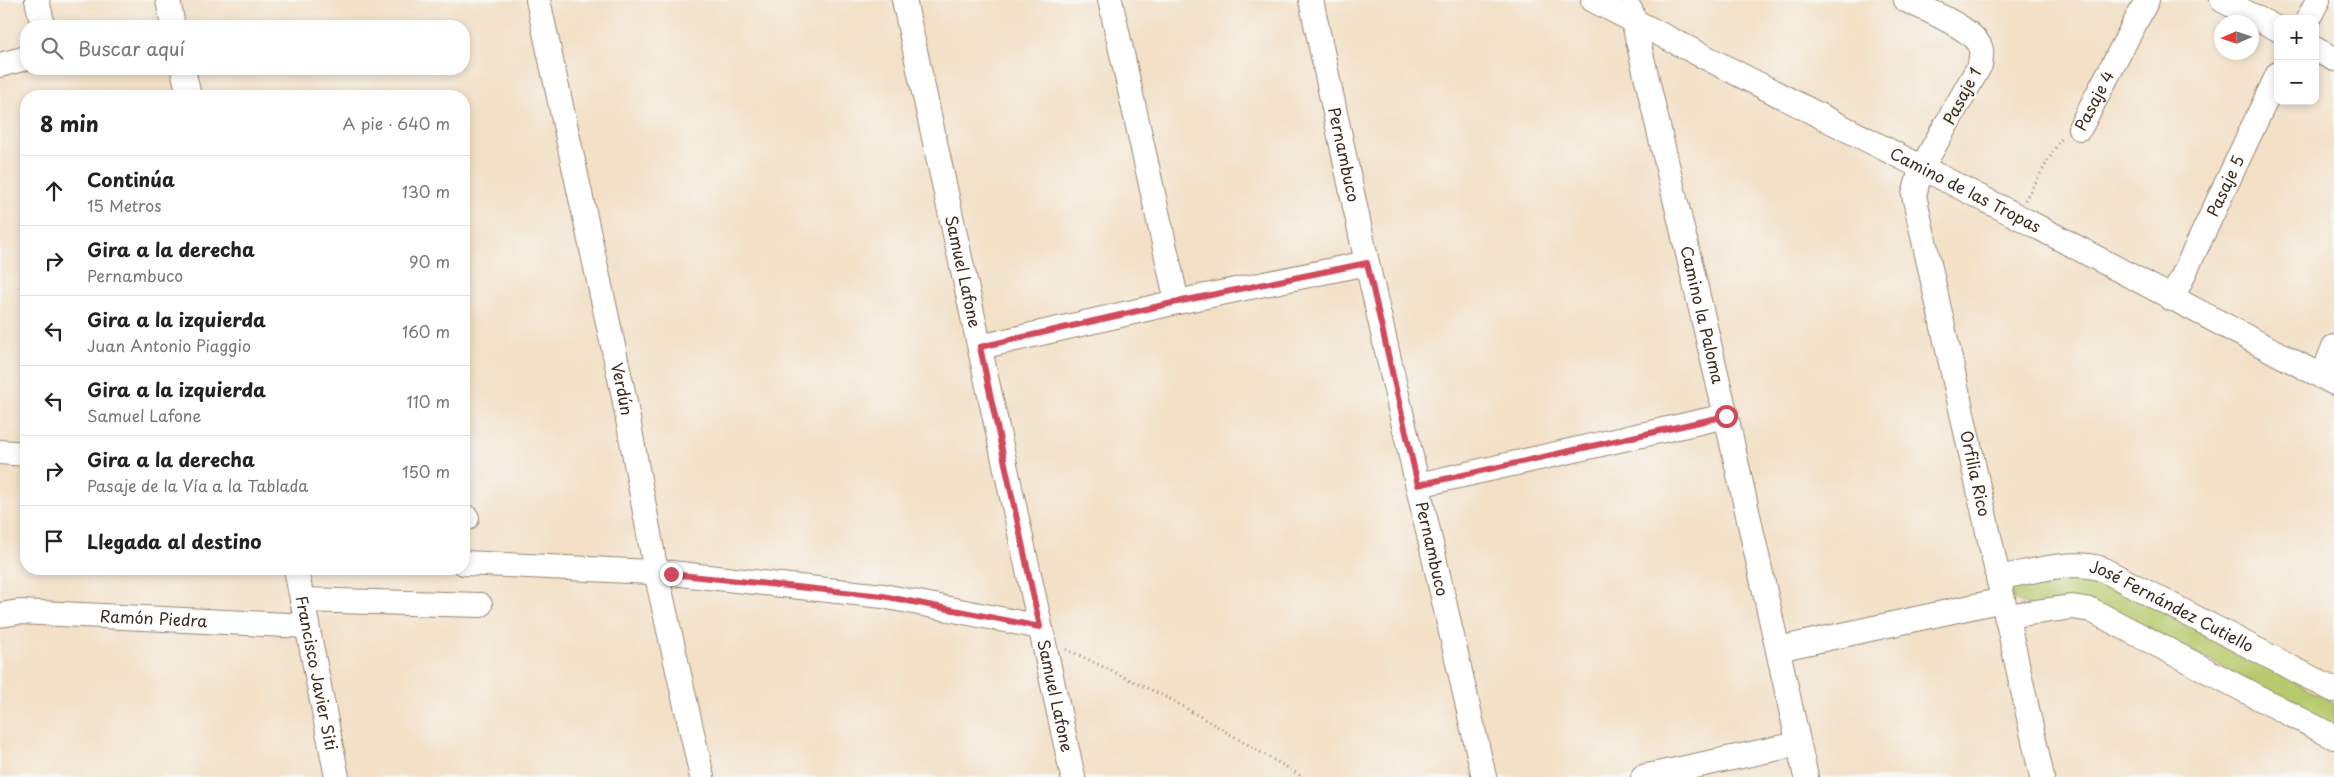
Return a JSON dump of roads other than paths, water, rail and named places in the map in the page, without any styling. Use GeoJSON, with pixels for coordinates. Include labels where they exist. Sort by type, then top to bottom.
{"type":"FeatureCollection","features":[{"type":"Feature","properties":{"kind":"street"},"geometry":{"type":"LineString","coordinates":[[37,0],[42,20]]}},
{"type":"Feature","properties":{"kind":"street"},"geometry":{"type":"LineString","coordinates":[[168,0],[172,20]]}},
{"type":"Feature","properties":{"kind":"street","name":"Verdún"},"geometry":{"type":"LineString","coordinates":[[538,0],[623,392],[656,572],[702,777]]}},
{"type":"Feature","properties":{"kind":"street","name":"Samuel Lafone"},"geometry":{"type":"LineString","coordinates":[[904,0],[1073,777]]}},
{"type":"Feature","properties":{"kind":"street"},"geometry":{"type":"LineString","coordinates":[[1110,0],[1177,302]]}},
{"type":"Feature","properties":{"kind":"street","name":"Pernambuco"},"geometry":{"type":"LineString","coordinates":[[1311,0],[1367,263],[1484,777]]}},
{"type":"Feature","properties":{"kind":"street","name":"Camino de las Tropas"},"geometry":{"type":"LineString","coordinates":[[1593,0],[1631,11],[1922,169],[2015,215],[2328,380]]}},
{"type":"Feature","properties":{"kind":"street","name":"Pasaje 1"},"geometry":{"type":"LineString","coordinates":[[1906,0],[1964,29],[1974,36],[1981,49],[1980,66],[1922,169]]}},
{"type":"Feature","properties":{"kind":"street","name":"Pasaje 4"},"geometry":{"type":"LineString","coordinates":[[2080,128],[2147,0]]}},
{"type":"Feature","properties":{"kind":"street"},"geometry":{"type":"LineString","coordinates":[[2222,0],[2274,27]]}},
{"type":"Feature","properties":{"kind":"street"},"geometry":{"type":"LineString","coordinates":[[2310,15],[2318,0]]}},
{"type":"Feature","properties":{"kind":"street","name":"Camino la Paloma"},"geometry":{"type":"LineString","coordinates":[[1631,11],[1726,416],[1806,777]]}},
{"type":"Feature","properties":{"kind":"street"},"geometry":{"type":"LineString","coordinates":[[2319,51],[2334,59]]}},
{"type":"Feature","properties":{"kind":"street"},"geometry":{"type":"LineString","coordinates":[[0,65],[20,60]]}},
{"type":"Feature","properties":{"kind":"street"},"geometry":{"type":"LineString","coordinates":[[184,75],[188,90]]}},
{"type":"Feature","properties":{"kind":"street","name":"Pasaje 5"},"geometry":{"type":"LineString","coordinates":[[2172,298],[2274,82]]}},
{"type":"Feature","properties":{"kind":"street","name":"Orfilia Rico"},"geometry":{"type":"LineString","coordinates":[[1922,169],[1914,195],[2042,777]]}},
{"type":"Feature","properties":{"kind":"street"},"geometry":{"type":"LineString","coordinates":[[980,347],[1177,302],[1367,263]]}},
{"type":"Feature","properties":{"kind":"street"},"geometry":{"type":"LineString","coordinates":[[2328,380],[2334,347]]}},
{"type":"Feature","properties":{"kind":"street"},"geometry":{"type":"LineString","coordinates":[[1418,485],[1726,416]]}},
{"type":"Feature","properties":{"kind":"street"},"geometry":{"type":"LineString","coordinates":[[0,452],[20,454]]}},
{"type":"Feature","properties":{"kind":"street"},"geometry":{"type":"LineString","coordinates":[[470,563],[656,572],[883,596],[1041,632]]}},
{"type":"Feature","properties":{"kind":"street","name":"José Fernández Cutiello"},"geometry":{"type":"LineString","coordinates":[[1778,649],[2002,598],[2066,566],[2095,567],[2334,690]]}},
{"type":"Feature","properties":{"kind":"street","name":"Francisco Javier Siti"},"geometry":{"type":"LineString","coordinates":[[297,575],[336,777]]}},
{"type":"Feature","properties":{"kind":"street","name":"José Fernández Cutiello"},"geometry":{"type":"LineString","coordinates":[[2002,598],[2091,610],[2334,736]]}},
{"type":"Feature","properties":{"kind":"street"},"geometry":{"type":"LineString","coordinates":[[302,600],[480,605]]}},
{"type":"Feature","properties":{"kind":"street","name":"Ramón Piedra"},"geometry":{"type":"LineString","coordinates":[[0,616],[19,612],[307,626]]}},
{"type":"Feature","properties":{"kind":"street"},"geometry":{"type":"LineString","coordinates":[[1643,777],[1798,744]]}}]}
